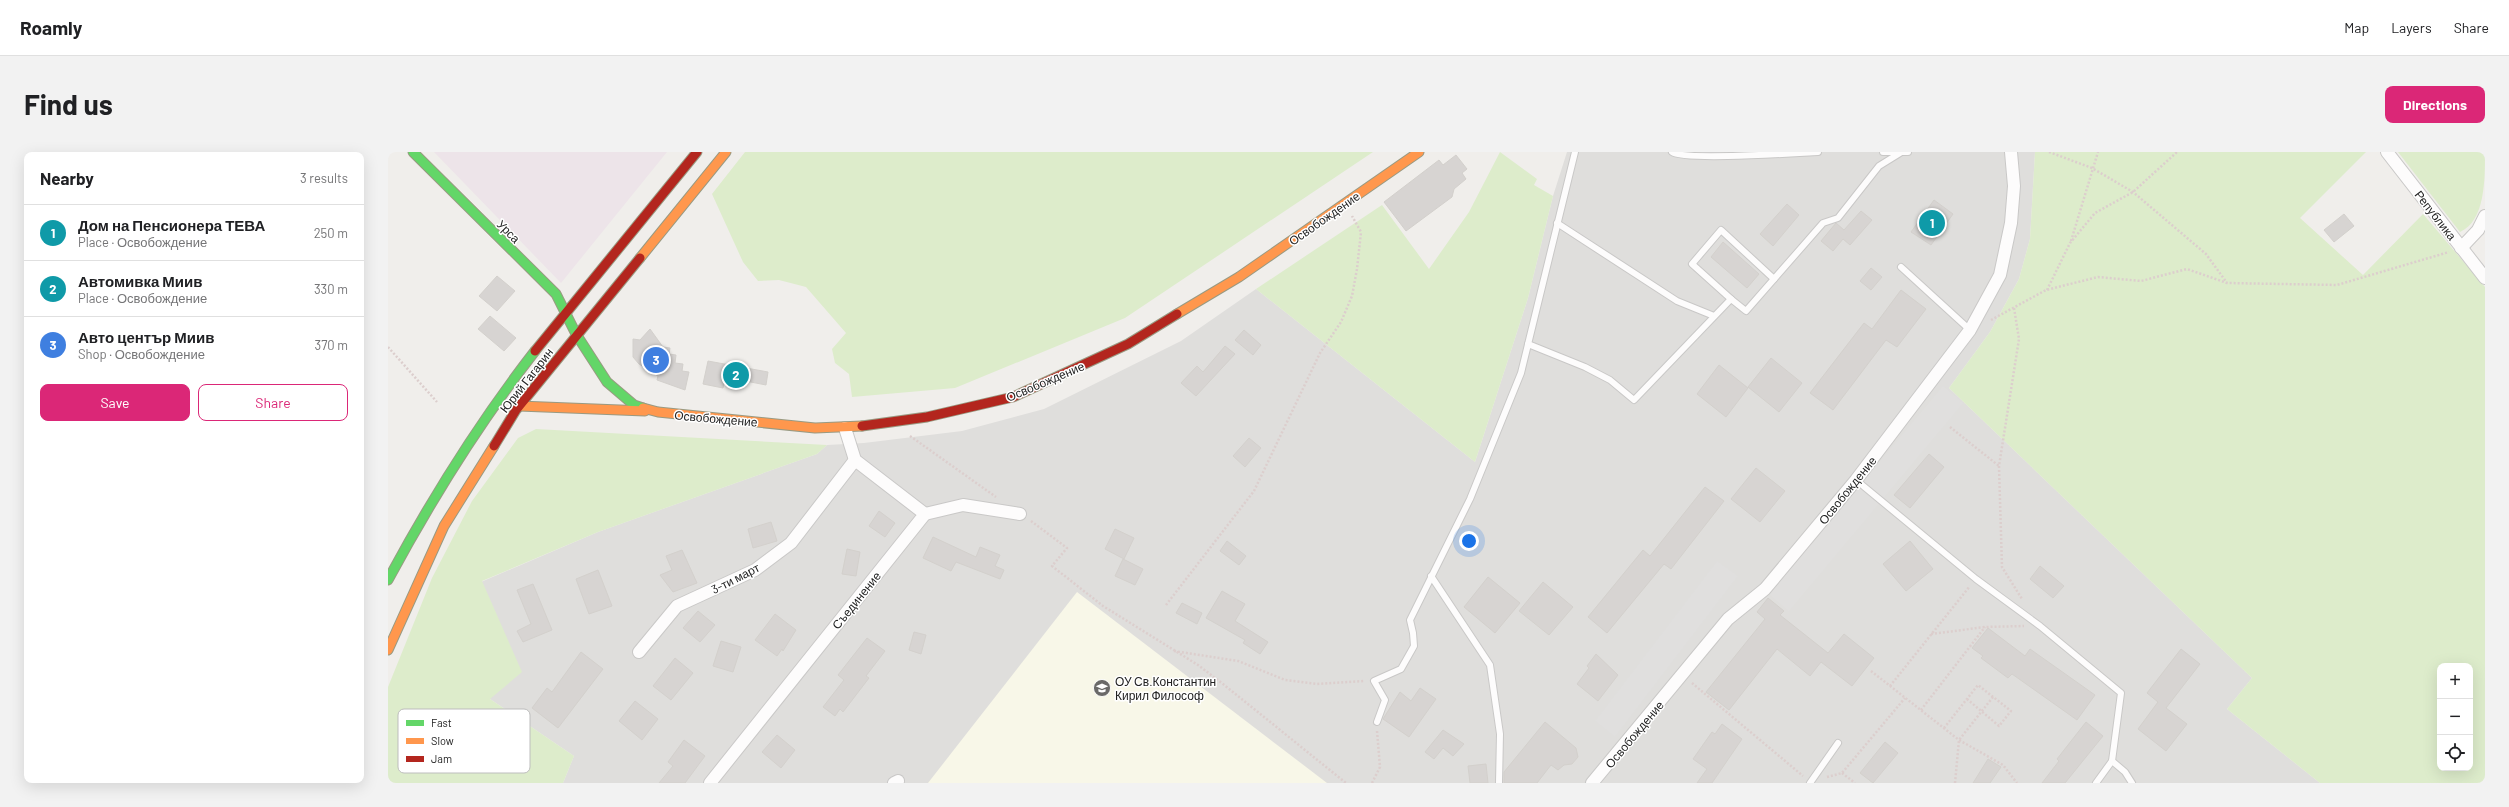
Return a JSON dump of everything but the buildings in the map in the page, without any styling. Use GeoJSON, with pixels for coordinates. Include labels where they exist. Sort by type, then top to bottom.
{"type":"FeatureCollection","features":[{"type":"Feature","properties":{"kind":"street","name":"Урса"},"geometry":{"type":"LineString","coordinates":[[413,152],[556,294],[566,311],[576,334]]}},
{"type":"Feature","properties":{"kind":"street","name":"Юрий Гагарин"},"geometry":{"type":"LineString","coordinates":[[388,580],[413,531],[441,485],[566,311],[697,152]]}},
{"type":"Feature","properties":{"kind":"street","name":"Юрий Гагарин"},"geometry":{"type":"LineString","coordinates":[[388,650],[444,526],[474,474],[519,406],[576,334],[726,152]]}},
{"type":"Feature","properties":{"kind":"street","name":"Освобождение"},"geometry":{"type":"LineString","coordinates":[[576,334],[596,366],[620,395],[634,405],[658,412],[814,428],[845,428],[927,417],[1013,397],[1128,344],[1239,277],[1419,152]]}},
{"type":"Feature","properties":{"kind":"street","name":"Освобождение"},"geometry":{"type":"LineString","coordinates":[[1592,783],[1728,619],[1765,589],[1856,480],[1970,330],[2000,275],[2011,223],[2014,186],[2011,152]]}},
{"type":"Feature","properties":{"kind":"street","name":"Република"},"geometry":{"type":"LineString","coordinates":[[2387,152],[2485,278]]}},
{"type":"Feature","properties":{"kind":"street"},"geometry":{"type":"LineString","coordinates":[[2461,248],[2478,230],[2485,216]]}},
{"type":"Feature","properties":{"kind":"street"},"geometry":{"type":"LineString","coordinates":[[519,406],[658,412]]}},
{"type":"Feature","properties":{"kind":"street"},"geometry":{"type":"LineString","coordinates":[[845,428],[855,460],[925,514],[963,505],[1020,514]]}},
{"type":"Feature","properties":{"kind":"street","name":"3-ти март"},"geometry":{"type":"LineString","coordinates":[[639,652],[677,606],[755,570],[791,543],[855,460]]}},
{"type":"Feature","properties":{"kind":"street","name":"Съединение"},"geometry":{"type":"LineString","coordinates":[[710,783],[925,514]]}},
{"type":"Feature","properties":{"kind":"lane"},"geometry":{"type":"LineString","coordinates":[[1377,722],[1385,700],[1374,681],[1401,669],[1414,646],[1414,633],[1410,620],[1470,498],[1521,373],[1574,152]]}},
{"type":"Feature","properties":{"kind":"lane"},"geometry":{"type":"LineString","coordinates":[[1672,152],[1676,155],[1704,156],[1818,152]]}},
{"type":"Feature","properties":{"kind":"lane"},"geometry":{"type":"LineString","coordinates":[[1883,152],[1908,152]]}},
{"type":"Feature","properties":{"kind":"lane"},"geometry":{"type":"LineString","coordinates":[[1774,278],[1721,230],[1692,264],[1746,311],[1823,223],[1838,218],[1879,166],[1900,153]]}},
{"type":"Feature","properties":{"kind":"lane"},"geometry":{"type":"LineString","coordinates":[[1557,223],[1677,301],[1714,316]]}},
{"type":"Feature","properties":{"kind":"lane"},"geometry":{"type":"LineString","coordinates":[[1901,266],[1970,330]]}},
{"type":"Feature","properties":{"kind":"lane"},"geometry":{"type":"LineString","coordinates":[[1528,344],[1585,367],[1610,380],[1634,400],[1731,299]]}},
{"type":"Feature","properties":{"kind":"lane"},"geometry":{"type":"LineString","coordinates":[[1856,480],[1976,580],[2040,626],[2121,693],[2112,761],[2096,783]]}},
{"type":"Feature","properties":{"kind":"lane"},"geometry":{"type":"LineString","coordinates":[[1431,576],[1490,665],[1500,734],[1499,783]]}},
{"type":"Feature","properties":{"kind":"lane"},"geometry":{"type":"LineString","coordinates":[[1810,783],[1838,742]]}},
{"type":"Feature","properties":{"kind":"lane"},"geometry":{"type":"LineString","coordinates":[[2112,761],[2125,772],[2132,783]]}},
{"type":"Feature","properties":{"kind":"path"},"geometry":{"type":"LineString","coordinates":[[2049,152],[2092,168],[2133,192],[2206,254],[2227,283]]}},
{"type":"Feature","properties":{"kind":"path"},"geometry":{"type":"LineString","coordinates":[[2070,244],[2098,152]]}},
{"type":"Feature","properties":{"kind":"path"},"geometry":{"type":"LineString","coordinates":[[2046,290],[2070,244],[2095,213],[2133,192],[2177,152]]}},
{"type":"Feature","properties":{"kind":"path"},"geometry":{"type":"LineString","coordinates":[[1166,605],[1254,491],[1320,352],[1341,322],[1352,296],[1361,232],[1345,203]]}},
{"type":"Feature","properties":{"kind":"path"},"geometry":{"type":"LineString","coordinates":[[1970,330],[2046,290],[2098,277],[2141,281],[2187,268],[2227,283],[2337,285],[2461,248]]}},
{"type":"Feature","properties":{"kind":"path"},"geometry":{"type":"LineString","coordinates":[[2014,308],[2019,339],[1999,466],[2002,567],[2023,600]]}},
{"type":"Feature","properties":{"kind":"path"},"geometry":{"type":"LineString","coordinates":[[388,347],[437,402]]}},
{"type":"Feature","properties":{"kind":"path"},"geometry":{"type":"LineString","coordinates":[[890,422],[1001,500]]}},
{"type":"Feature","properties":{"kind":"path"},"geometry":{"type":"LineString","coordinates":[[1950,427],[1999,466]]}},
{"type":"Feature","properties":{"kind":"path"},"geometry":{"type":"LineString","coordinates":[[1020,514],[1068,548],[1052,566],[1103,606],[1198,665],[1346,783]]}},
{"type":"Feature","properties":{"kind":"path"},"geometry":{"type":"LineString","coordinates":[[1890,686],[1976,580]]}},
{"type":"Feature","properties":{"kind":"path"},"geometry":{"type":"LineString","coordinates":[[1931,634],[1985,627],[2040,626]]}},
{"type":"Feature","properties":{"kind":"path"},"geometry":{"type":"LineString","coordinates":[[1921,710],[1985,627]]}},
{"type":"Feature","properties":{"kind":"path"},"geometry":{"type":"LineString","coordinates":[[1172,650],[1238,661],[1285,680],[1317,684],[1374,681]]}},
{"type":"Feature","properties":{"kind":"path"},"geometry":{"type":"LineString","coordinates":[[1871,671],[1959,740],[2003,765],[2018,783]]}},
{"type":"Feature","properties":{"kind":"path"},"geometry":{"type":"LineString","coordinates":[[1682,676],[1810,783],[1842,773],[1905,698]]}},
{"type":"Feature","properties":{"kind":"path"},"geometry":{"type":"LineString","coordinates":[[1944,728],[1978,685],[2011,711],[1999,726],[1967,699]]}},
{"type":"Feature","properties":{"kind":"path"},"geometry":{"type":"LineString","coordinates":[[1955,783],[1959,740],[1993,697]]}},
{"type":"Feature","properties":{"kind":"path"},"geometry":{"type":"LineString","coordinates":[[1372,783],[1380,767],[1377,722]]}},
{"type":"Feature","properties":{"kind":"path"},"geometry":{"type":"LineString","coordinates":[[1842,773],[1855,783]]}},
{"type":"Feature","properties":{"kind":"shaded area"},"geometry":{"type":"Polygon","coordinates":[[[434,152],[667,152],[561,283],[434,152]]]}},
{"type":"Feature","properties":{"kind":"shaded area"},"geometry":{"type":"Polygon","coordinates":[[[1567,152],[2035,152],[2030,239],[2019,279],[1990,332],[1949,388],[2252,678],[2227,709],[2320,783],[563,783],[574,756],[530,726],[530,709],[505,709],[490,699],[481,582],[598,532],[817,454],[827,445],[864,443],[962,431],[1044,409],[1181,341],[1256,289],[1475,462],[1528,298],[1553,196],[1567,152]]]}},
{"type":"Feature","properties":{"kind":"shaded area"},"geometry":{"type":"Polygon","coordinates":[[[1943,386],[1963,403],[1789,611],[1769,594],[1943,386]]]}},
{"type":"Feature","properties":{"kind":"shaded area"},"geometry":{"type":"Polygon","coordinates":[[[1717,561],[1738,576],[1615,737],[1595,721],[1717,561]]]}},
{"type":"Feature","properties":{"kind":"shaded area","name":"ОУ Св.Константин Кирил Философ"},"geometry":{"type":"Polygon","coordinates":[[[1077,592],[1327,783],[928,783],[1077,592]]]}},
{"type":"Feature","properties":{"kind":"green space"},"geometry":{"type":"Polygon","coordinates":[[[745,152],[1373,152],[1125,318],[955,388],[852,397],[849,374],[835,363],[832,349],[846,333],[806,287],[779,280],[758,281],[743,262],[712,194],[745,152]]]}},
{"type":"Feature","properties":{"kind":"green space"},"geometry":{"type":"Polygon","coordinates":[[[1500,152],[1537,179],[1534,185],[1553,196],[1528,298],[1475,462],[1256,289],[1382,205],[1429,269],[1469,212],[1500,152]]]}},
{"type":"Feature","properties":{"kind":"green space"},"geometry":{"type":"Polygon","coordinates":[[[2035,152],[2366,152],[2300,218],[2363,275],[2423,214],[2485,287],[2485,783],[2320,783],[2227,709],[2252,678],[1949,388],[1990,332],[2019,279],[2030,239],[2035,152]]]}},
{"type":"Feature","properties":{"kind":"green space"},"geometry":{"type":"Polygon","coordinates":[[[2398,152],[2485,152],[2485,175],[2482,198],[2479,209],[2468,227],[2460,232],[2398,152]]]}},
{"type":"Feature","properties":{"kind":"green space"},"geometry":{"type":"Polygon","coordinates":[[[536,429],[827,445],[817,454],[598,532],[482,581],[522,672],[490,699],[505,709],[398,709],[398,773],[530,773],[530,726],[574,756],[563,783],[388,783],[388,687],[432,578],[472,501],[518,438],[536,429]]]}},
{"type":"Feature","properties":{"kind":"traffic: fast"},"geometry":{"type":"LineString","coordinates":[[413,152],[556,294],[576,334],[607,382],[634,405],[643,408]]}},
{"type":"Feature","properties":{"kind":"traffic: fast"},"geometry":{"type":"LineString","coordinates":[[388,580],[421,521],[457,462],[494,406],[535,351]]}},
{"type":"Feature","properties":{"kind":"traffic: slow"},"geometry":{"type":"LineString","coordinates":[[640,258],[726,152]]}},
{"type":"Feature","properties":{"kind":"traffic: slow"},"geometry":{"type":"LineString","coordinates":[[1177,314],[1239,277],[1419,152]]}},
{"type":"Feature","properties":{"kind":"traffic: slow"},"geometry":{"type":"LineString","coordinates":[[519,406],[645,411]]}},
{"type":"Feature","properties":{"kind":"traffic: slow"},"geometry":{"type":"LineString","coordinates":[[643,408],[658,412],[815,428],[862,426]]}},
{"type":"Feature","properties":{"kind":"traffic: slow"},"geometry":{"type":"LineString","coordinates":[[388,650],[444,526],[494,446]]}},
{"type":"Feature","properties":{"kind":"traffic: jam"},"geometry":{"type":"LineString","coordinates":[[535,351],[697,152]]}},
{"type":"Feature","properties":{"kind":"traffic: jam"},"geometry":{"type":"LineString","coordinates":[[494,446],[516,410],[640,258]]}},
{"type":"Feature","properties":{"kind":"traffic: jam"},"geometry":{"type":"LineString","coordinates":[[862,426],[927,417],[1013,397],[1128,344],[1177,314]]}},
{"type":"Feature","properties":{"kind":"place","name":"Дом на Пенсионера ТЕВА"},"geometry":{"type":"Point","coordinates":[1932,223]}},
{"type":"Feature","properties":{"kind":"place","name":"Авто център Миив"},"geometry":{"type":"Point","coordinates":[656,360]}},
{"type":"Feature","properties":{"kind":"place","name":"Автомивка Миив"},"geometry":{"type":"Point","coordinates":[736,375]}},
{"type":"Feature","properties":{"kind":"place","name":"ОУ Св.Константин Кирил Философ"},"geometry":{"type":"Point","coordinates":[1102,688]}}]}
